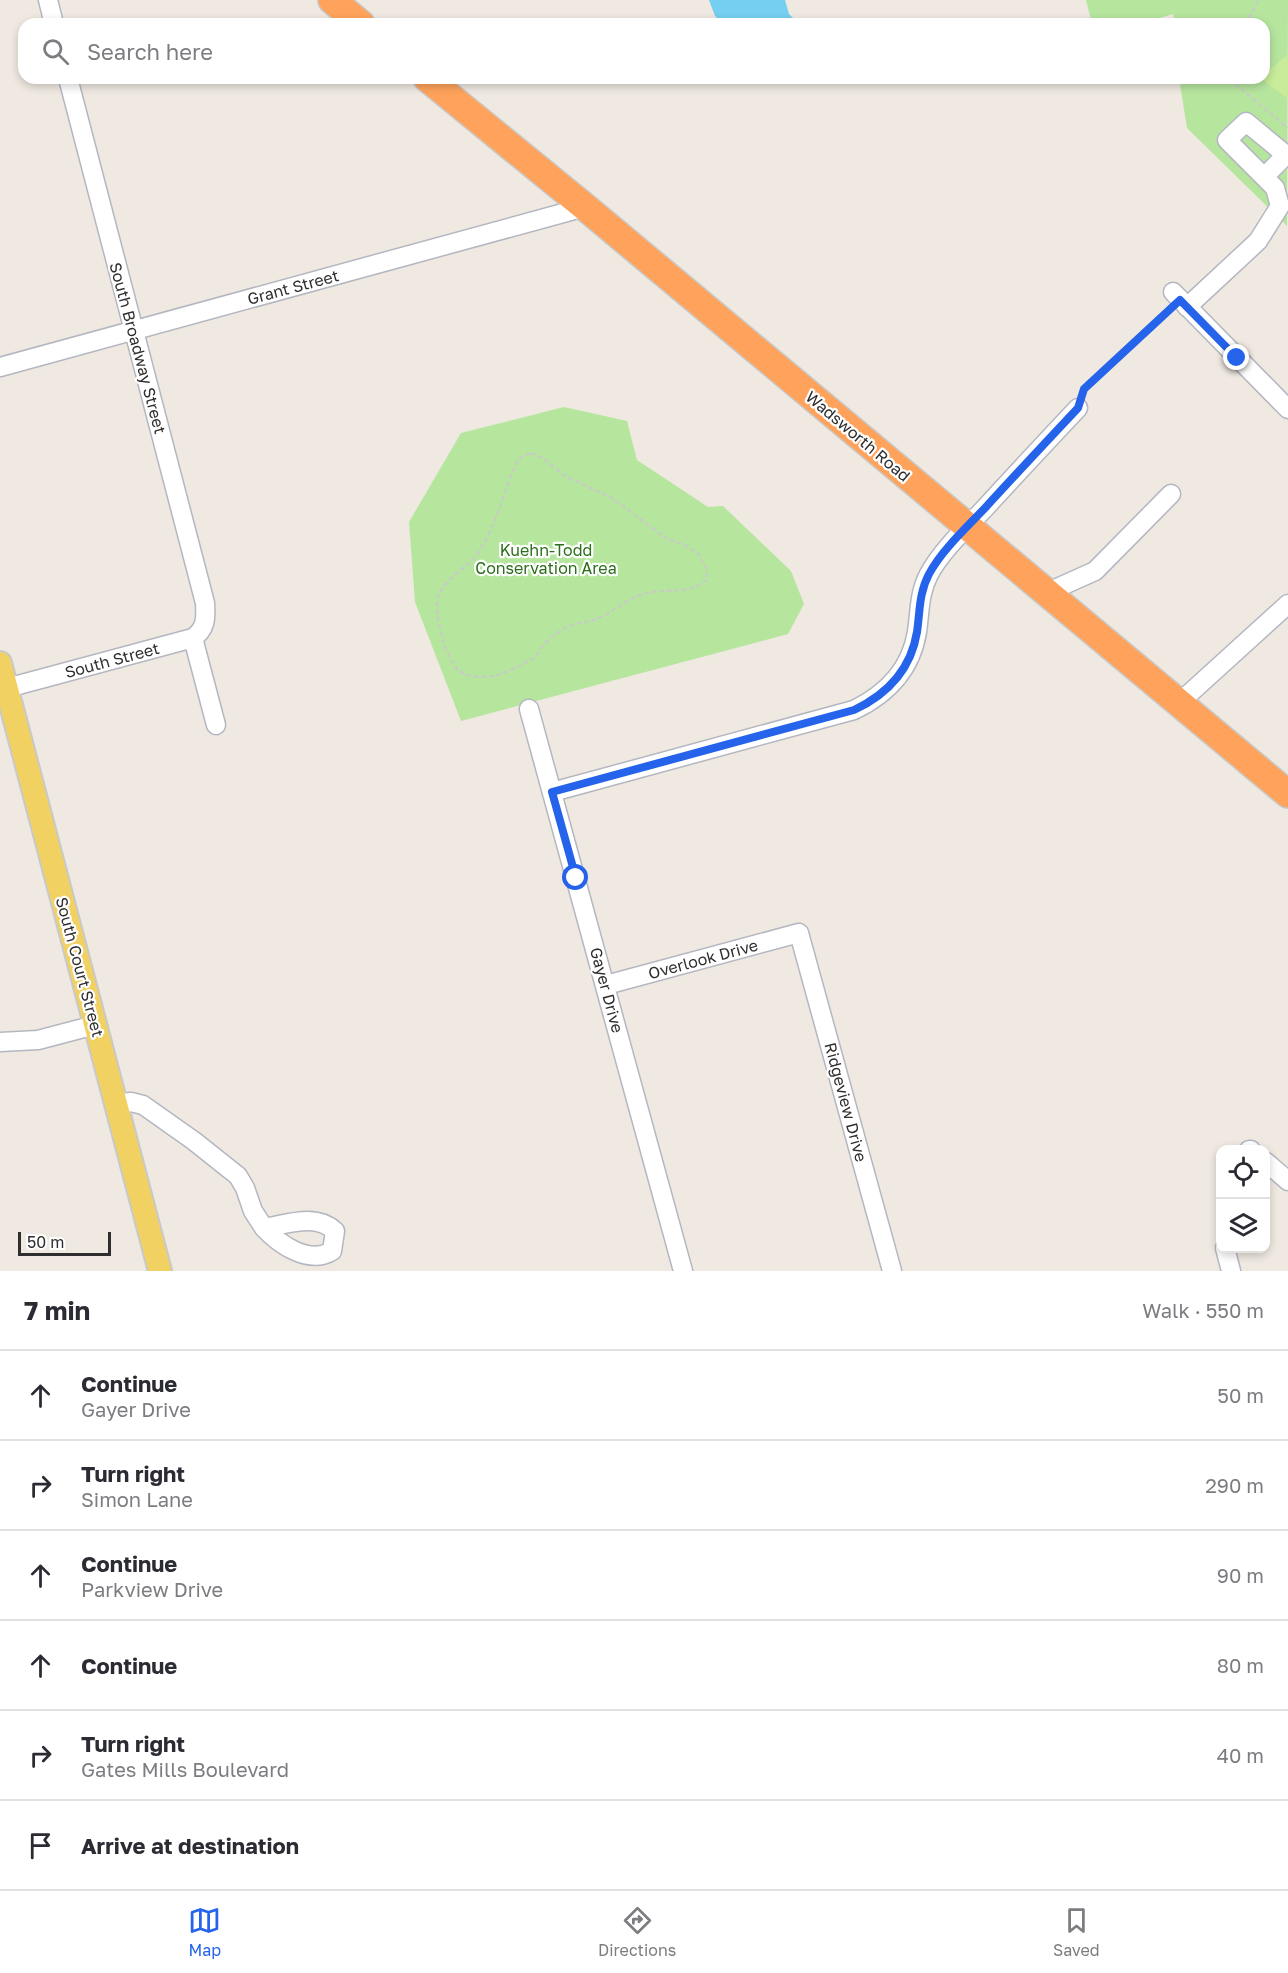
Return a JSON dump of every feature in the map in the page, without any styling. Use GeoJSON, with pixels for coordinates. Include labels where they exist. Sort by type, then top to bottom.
{"type":"FeatureCollection","features":[{"type":"Feature","properties":{"kind":"highway"},"geometry":{"type":"LineString","coordinates":[[332,0],[354,18]]}},
{"type":"Feature","properties":{"kind":"highway","name":"Wadsworth Road"},"geometry":{"type":"LineString","coordinates":[[434,84],[1288,794]]}},
{"type":"Feature","properties":{"kind":"main road","name":"South Court Street"},"geometry":{"type":"LineString","coordinates":[[0,663],[160,1271]]}},
{"type":"Feature","properties":{"kind":"street"},"geometry":{"type":"LineString","coordinates":[[48,0],[52,18]]}},
{"type":"Feature","properties":{"kind":"street","name":"South Broadway Street"},"geometry":{"type":"LineString","coordinates":[[70,84],[205,603],[206,619],[201,633],[193,638]]}},
{"type":"Feature","properties":{"kind":"street"},"geometry":{"type":"LineString","coordinates":[[1264,177],[1275,188],[1280,206],[1270,225],[1239,261],[1180,300],[1288,409]]}},
{"type":"Feature","properties":{"kind":"street","name":"Grant Street"},"geometry":{"type":"LineString","coordinates":[[0,367],[585,207]]}},
{"type":"Feature","properties":{"kind":"street"},"geometry":{"type":"LineString","coordinates":[[552,792],[854,710],[869,703],[897,679],[907,663],[915,639],[923,589],[937,562],[967,526],[1078,408]]}},
{"type":"Feature","properties":{"kind":"street"},"geometry":{"type":"LineString","coordinates":[[1046,592],[1095,571],[1172,494]]}},
{"type":"Feature","properties":{"kind":"street"},"geometry":{"type":"LineString","coordinates":[[1179,703],[1288,604]]}},
{"type":"Feature","properties":{"kind":"street"},"geometry":{"type":"LineString","coordinates":[[193,638],[216,725]]}},
{"type":"Feature","properties":{"kind":"street","name":"South Street"},"geometry":{"type":"LineString","coordinates":[[7,688],[193,638]]}},
{"type":"Feature","properties":{"kind":"street","name":"Gayer Drive"},"geometry":{"type":"LineString","coordinates":[[529,709],[683,1271]]}},
{"type":"Feature","properties":{"kind":"street","name":"Overlook Drive"},"geometry":{"type":"LineString","coordinates":[[606,985],[799,933]]}},
{"type":"Feature","properties":{"kind":"street","name":"Ridgeview Drive"},"geometry":{"type":"LineString","coordinates":[[799,933],[892,1271]]}},
{"type":"Feature","properties":{"kind":"street"},"geometry":{"type":"LineString","coordinates":[[0,1042],[38,1040],[95,1025]]}},
{"type":"Feature","properties":{"kind":"street"},"geometry":{"type":"LineString","coordinates":[[116,1104],[131,1102],[143,1105],[238,1176],[253,1211],[264,1228]]}},
{"type":"Feature","properties":{"kind":"street"},"geometry":{"type":"LineString","coordinates":[[1270,1165],[1288,1181]]}},
{"type":"Feature","properties":{"kind":"street"},"geometry":{"type":"LineString","coordinates":[[1226,1253],[1231,1271]]}},
{"type":"Feature","properties":{"kind":"path"},"geometry":{"type":"LineString","coordinates":[[1248,18],[1259,0]]}},
{"type":"Feature","properties":{"kind":"path"},"geometry":{"type":"LineString","coordinates":[[1235,84],[1288,128]]}},
{"type":"Feature","properties":{"kind":"path"},"geometry":{"type":"LineString","coordinates":[[1078,408],[1084,389],[1180,300]]}},
{"type":"Feature","properties":{"kind":"path"},"geometry":{"type":"LineString","coordinates":[[531,453],[544,459],[565,476],[612,498],[667,539],[685,544],[698,553],[706,568],[707,579],[701,586],[688,590],[660,590],[630,599],[600,618],[575,624],[556,633],[544,644],[536,656],[497,675],[482,676],[459,671],[444,644],[437,607],[438,598],[447,582],[479,551],[489,532],[515,465],[521,457],[531,453]]}},
{"type":"Feature","properties":{"kind":"green space"},"geometry":{"type":"Polygon","coordinates":[[[1086,0],[1288,0],[1287,226],[1187,128],[1180,84],[1270,84],[1270,18],[1174,18],[1173,14],[1160,18],[1090,18],[1086,0]]]}},
{"type":"Feature","properties":{"kind":"green space"},"geometry":{"type":"Polygon","coordinates":[[[1288,54],[1288,99],[1268,84],[1270,70],[1288,54]]]}},
{"type":"Feature","properties":{"kind":"green space","name":"Kuehn-Todd Conservation Area"},"geometry":{"type":"Polygon","coordinates":[[[564,407],[627,421],[637,460],[708,507],[723,506],[791,571],[804,604],[788,634],[461,721],[415,602],[409,522],[461,433],[564,407]]]}},
{"type":"Feature","properties":{"kind":"water"},"geometry":{"type":"Polygon","coordinates":[[[709,0],[785,0],[789,14],[793,18],[717,18],[709,0]]]}},
{"type":"Feature","properties":{"kind":"route"},"geometry":{"type":"LineString","coordinates":[[576,878],[552,792],[854,710],[869,703],[897,679],[907,663],[914,648],[923,589],[937,562],[967,526],[1078,408],[1084,389],[1180,300],[1237,358]]}}]}
